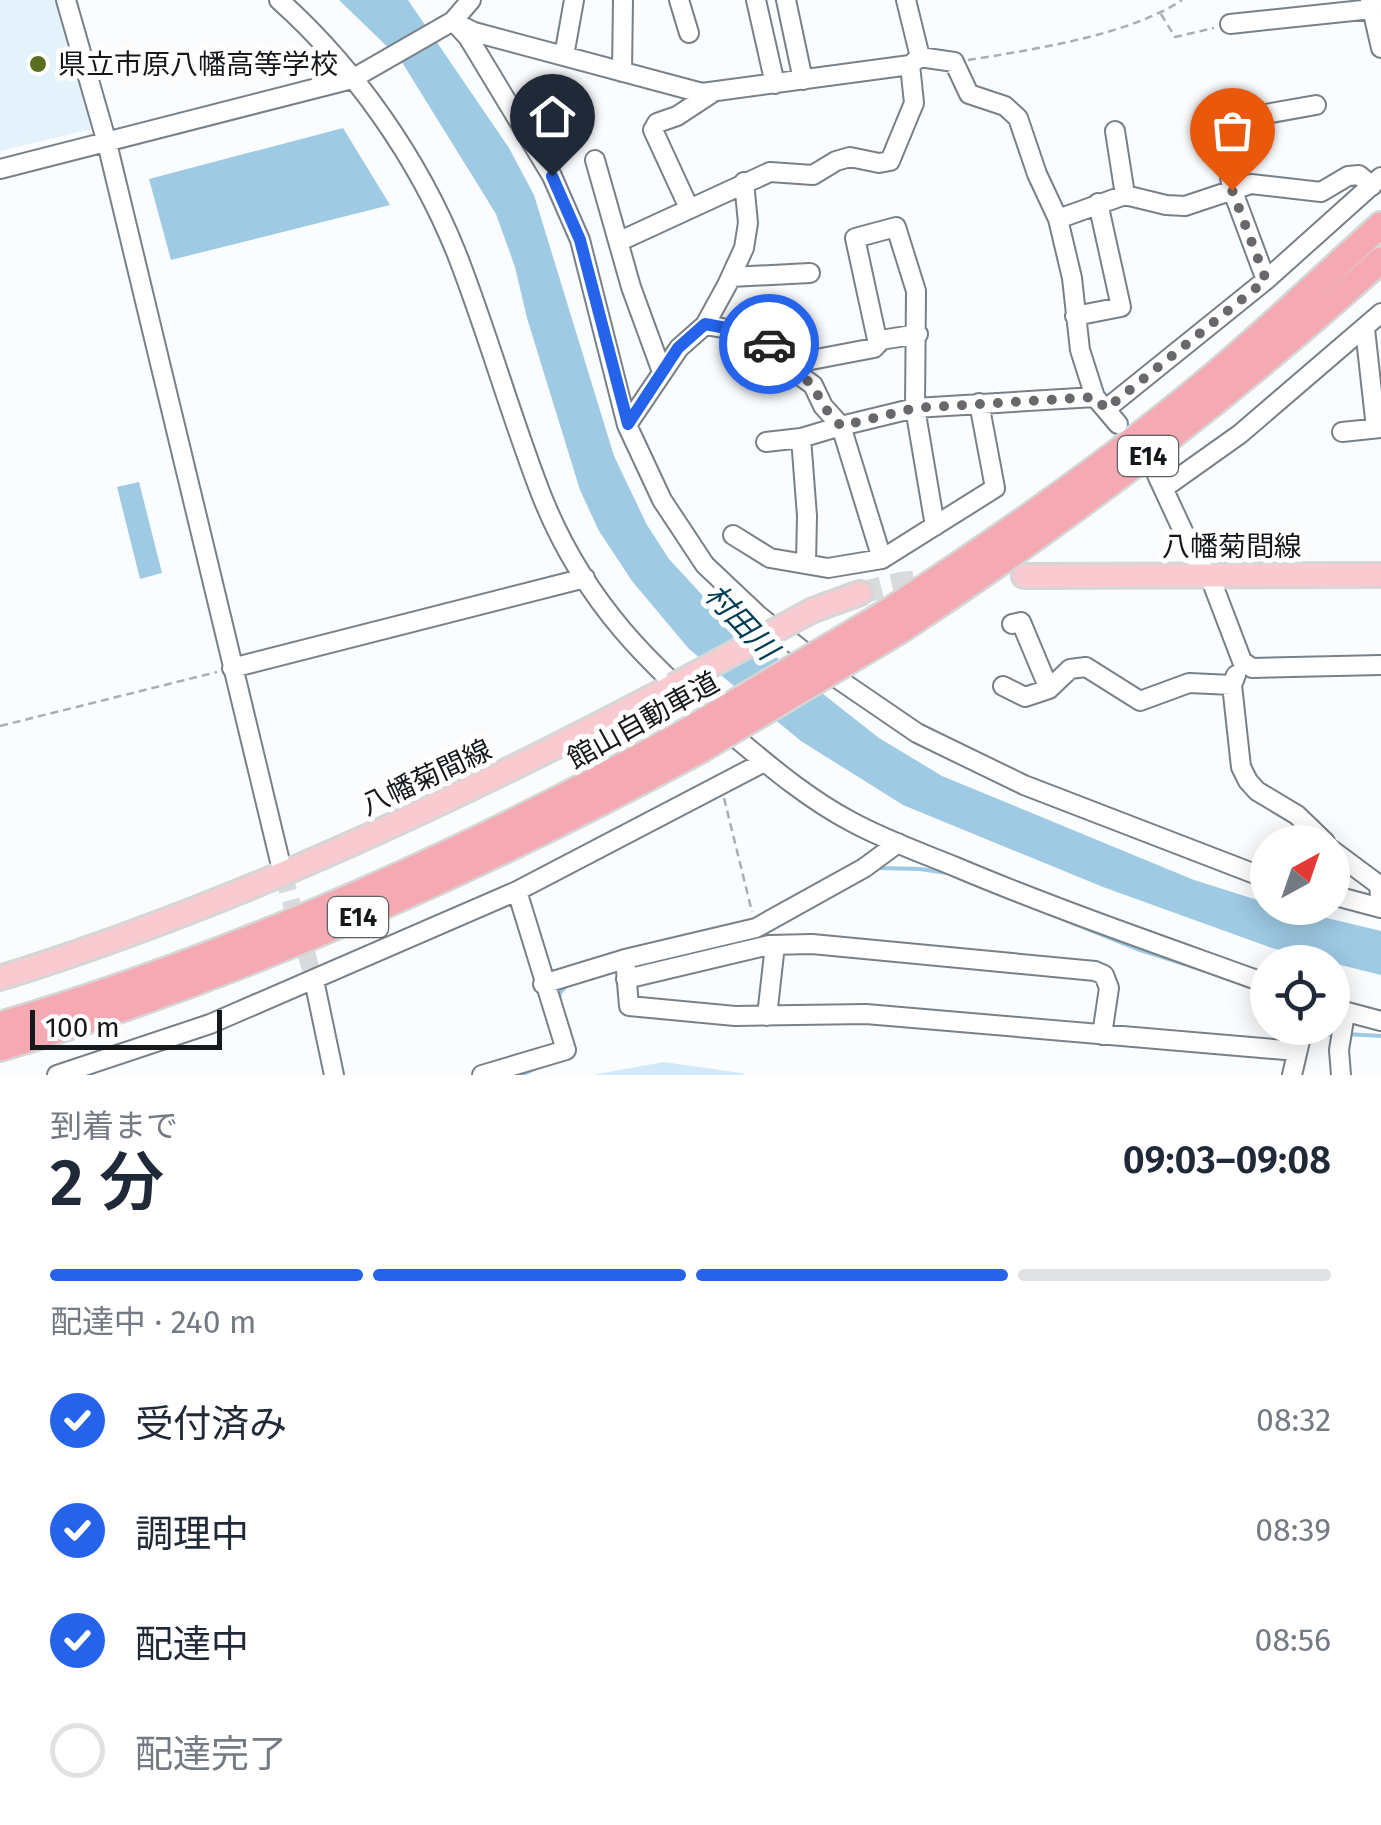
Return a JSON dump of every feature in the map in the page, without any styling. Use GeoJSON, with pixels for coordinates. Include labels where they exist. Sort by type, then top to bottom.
{"type":"FeatureCollection","features":[{"type":"Feature","properties":{"kind":"highway","name":"館山自動車道"},"geometry":{"type":"LineString","coordinates":[[892,622],[1183,401],[1381,225]]}},
{"type":"Feature","properties":{"kind":"highway","name":"館山自動車道"},"geometry":{"type":"LineString","coordinates":[[0,1048],[212,976],[334,928],[519,844],[1015,553],[1136,466],[1259,368],[1381,260]]}},
{"type":"Feature","properties":{"kind":"highway","name":"館山自動車道"},"geometry":{"type":"LineString","coordinates":[[0,1025],[166,969],[324,908],[692,741]]}},
{"type":"Feature","properties":{"kind":"main road","name":"八幡菊間線"},"geometry":{"type":"LineString","coordinates":[[1024,576],[1381,575]]}},
{"type":"Feature","properties":{"kind":"main road","name":"八幡菊間線"},"geometry":{"type":"LineString","coordinates":[[0,978],[284,874],[490,782],[812,610],[860,593]]}},
{"type":"Feature","properties":{"kind":"street"},"geometry":{"type":"LineString","coordinates":[[66,0],[107,143],[284,874]]}},
{"type":"Feature","properties":{"kind":"street"},"geometry":{"type":"LineString","coordinates":[[279,0],[352,79],[410,162],[456,250],[542,494],[584,578],[625,636],[673,686],[764,762],[853,823],[1019,894],[1250,977]]}},
{"type":"Feature","properties":{"kind":"street"},"geometry":{"type":"LineString","coordinates":[[0,169],[352,79],[453,21],[470,0]]}},
{"type":"Feature","properties":{"kind":"street"},"geometry":{"type":"LineString","coordinates":[[564,56],[574,0]]}},
{"type":"Feature","properties":{"kind":"street"},"geometry":{"type":"LineString","coordinates":[[622,72],[623,0]]}},
{"type":"Feature","properties":{"kind":"street"},"geometry":{"type":"LineString","coordinates":[[679,0],[689,33]]}},
{"type":"Feature","properties":{"kind":"street"},"geometry":{"type":"LineString","coordinates":[[756,0],[775,84]]}},
{"type":"Feature","properties":{"kind":"street"},"geometry":{"type":"LineString","coordinates":[[786,0],[804,80]]}},
{"type":"Feature","properties":{"kind":"street"},"geometry":{"type":"LineString","coordinates":[[620,240],[770,172],[814,175],[850,157],[879,163],[890,161],[914,103],[915,61],[906,0]]}},
{"type":"Feature","properties":{"kind":"street"},"geometry":{"type":"LineString","coordinates":[[1230,24],[1295,8],[1374,4],[1381,48]]}},
{"type":"Feature","properties":{"kind":"street"},"geometry":{"type":"LineString","coordinates":[[453,21],[474,32],[712,93],[915,61],[954,62],[969,94],[1005,106],[1018,118],[1058,219],[1072,278],[1080,350],[1106,410]]}},
{"type":"Feature","properties":{"kind":"street"},"geometry":{"type":"LineString","coordinates":[[453,21],[468,37],[552,176],[580,240],[628,424],[662,500],[706,564],[758,616],[838,680],[917,733],[974,762],[1143,833],[1250,872]]}},
{"type":"Feature","properties":{"kind":"street"},"geometry":{"type":"LineString","coordinates":[[690,208],[653,130],[657,123],[677,116],[712,93]]}},
{"type":"Feature","properties":{"kind":"street"},"geometry":{"type":"LineString","coordinates":[[1266,280],[1232,190],[1221,122],[1316,104]]}},
{"type":"Feature","properties":{"kind":"street"},"geometry":{"type":"LineString","coordinates":[[1115,132],[1125,195]]}},
{"type":"Feature","properties":{"kind":"street"},"geometry":{"type":"LineString","coordinates":[[596,160],[631,287],[662,372]]}},
{"type":"Feature","properties":{"kind":"street"},"geometry":{"type":"LineString","coordinates":[[1058,219],[1125,195],[1166,206],[1184,206],[1251,184],[1321,192],[1348,176],[1376,181]]}},
{"type":"Feature","properties":{"kind":"street"},"geometry":{"type":"LineString","coordinates":[[766,442],[801,438],[915,408],[979,403],[1106,410],[1266,280],[1376,181]]}},
{"type":"Feature","properties":{"kind":"street"},"geometry":{"type":"LineString","coordinates":[[628,424],[678,348],[705,324],[731,277],[744,248],[748,224],[744,182]]}},
{"type":"Feature","properties":{"kind":"street"},"geometry":{"type":"LineString","coordinates":[[1075,316],[1120,307],[1098,204]]}},
{"type":"Feature","properties":{"kind":"street"},"geometry":{"type":"LineString","coordinates":[[878,344],[854,238],[896,226],[916,291],[915,408],[935,526]]}},
{"type":"Feature","properties":{"kind":"street"},"geometry":{"type":"LineString","coordinates":[[731,277],[810,272]]}},
{"type":"Feature","properties":{"kind":"street"},"geometry":{"type":"LineString","coordinates":[[1381,314],[1240,434],[1160,482],[1210,577],[1242,661],[1252,668],[1381,665]]}},
{"type":"Feature","properties":{"kind":"street"},"geometry":{"type":"LineString","coordinates":[[705,324],[758,334],[786,365],[813,385],[823,406],[841,426],[882,559]]}},
{"type":"Feature","properties":{"kind":"street"},"geometry":{"type":"LineString","coordinates":[[1342,432],[1379,428],[1365,329]]}},
{"type":"Feature","properties":{"kind":"street"},"geometry":{"type":"LineString","coordinates":[[786,365],[874,348],[882,340],[918,334]]}},
{"type":"Feature","properties":{"kind":"street"},"geometry":{"type":"LineString","coordinates":[[734,535],[770,558],[828,568],[882,559],[995,488],[979,403]]}},
{"type":"Feature","properties":{"kind":"street"},"geometry":{"type":"LineString","coordinates":[[801,438],[806,563]]}},
{"type":"Feature","properties":{"kind":"street"},"geometry":{"type":"LineString","coordinates":[[232,668],[584,578]]}},
{"type":"Feature","properties":{"kind":"street"},"geometry":{"type":"LineString","coordinates":[[1012,624],[1021,622],[1049,689]]}},
{"type":"Feature","properties":{"kind":"street"},"geometry":{"type":"LineString","coordinates":[[1242,661],[1232,685],[1242,767],[1257,792],[1307,825]]}},
{"type":"Feature","properties":{"kind":"street"},"geometry":{"type":"LineString","coordinates":[[1003,686],[1026,697],[1049,689],[1070,669],[1086,667],[1140,701],[1188,683],[1232,685]]}},
{"type":"Feature","properties":{"kind":"street"},"geometry":{"type":"LineString","coordinates":[[57,1075],[210,1024],[517,891],[764,762]]}},
{"type":"Feature","properties":{"kind":"street"},"geometry":{"type":"LineString","coordinates":[[544,984],[624,959],[756,928],[864,868],[898,843]]}},
{"type":"Feature","properties":{"kind":"street"},"geometry":{"type":"LineString","coordinates":[[1350,863],[1379,884],[1381,908],[1350,900]]}},
{"type":"Feature","properties":{"kind":"street"},"geometry":{"type":"LineString","coordinates":[[482,1075],[566,1050],[517,891]]}},
{"type":"Feature","properties":{"kind":"street"},"geometry":{"type":"LineString","coordinates":[[626,980],[775,945],[812,944],[1095,971],[1104,975],[1109,988],[1102,1034]]}},
{"type":"Feature","properties":{"kind":"street"},"geometry":{"type":"LineString","coordinates":[[768,1016],[775,945]]}},
{"type":"Feature","properties":{"kind":"street"},"geometry":{"type":"LineString","coordinates":[[624,959],[629,1006],[697,1014],[866,1014],[1297,1051]]}},
{"type":"Feature","properties":{"kind":"street"},"geometry":{"type":"LineString","coordinates":[[314,980],[334,1075]]}},
{"type":"Feature","properties":{"kind":"street"},"geometry":{"type":"LineString","coordinates":[[1350,1013],[1381,1021]]}},
{"type":"Feature","properties":{"kind":"street"},"geometry":{"type":"LineString","coordinates":[[1292,1075],[1298,1045]]}},
{"type":"Feature","properties":{"kind":"street"},"geometry":{"type":"LineString","coordinates":[[1339,1045],[1341,1075],[1349,1075]]}},
{"type":"Feature","properties":{"kind":"path"},"geometry":{"type":"LineString","coordinates":[[954,62],[1048,47],[1161,14],[1182,0]]}},
{"type":"Feature","properties":{"kind":"path"},"geometry":{"type":"LineString","coordinates":[[1161,14],[1175,37],[1230,24]]}},
{"type":"Feature","properties":{"kind":"path"},"geometry":{"type":"LineString","coordinates":[[0,726],[232,668]]}},
{"type":"Feature","properties":{"kind":"path"},"geometry":{"type":"LineString","coordinates":[[720,782],[756,928]]}},
{"type":"Feature","properties":{"kind":"shaded area","name":"県立市原八幡高等学校"},"geometry":{"type":"Polygon","coordinates":[[[0,0],[59,0],[91,129],[0,151],[0,0]]]}},
{"type":"Feature","properties":{"kind":"shaded area"},"geometry":{"type":"Polygon","coordinates":[[[664,1062],[741,1073],[746,1075],[592,1075],[664,1062]]]}},
{"type":"Feature","properties":{"kind":"water"},"geometry":{"type":"Polygon","coordinates":[[[339,0],[408,0],[509,148],[534,195],[614,456],[647,525],[669,559],[716,610],[879,738],[942,776],[1194,880],[1250,898],[1250,925],[1350,924],[1381,931],[1381,975],[1350,967],[1350,945],[1264,945],[1103,887],[903,805],[801,741],[689,649],[632,581],[599,531],[580,490],[496,214],[400,59],[339,0]]]}},
{"type":"Feature","properties":{"kind":"water"},"geometry":{"type":"Polygon","coordinates":[[[343,128],[390,205],[171,260],[149,179],[343,128]]]}},
{"type":"Feature","properties":{"kind":"water"},"geometry":{"type":"Polygon","coordinates":[[[139,482],[162,573],[140,579],[117,487],[139,482]]]}},
{"type":"Feature","properties":{"kind":"waterway"},"geometry":{"type":"LineString","coordinates":[[879,868],[954,874]]}},
{"type":"Feature","properties":{"kind":"waterway"},"geometry":{"type":"LineString","coordinates":[[1050,914],[1137,949],[1206,971]]}},
{"type":"Feature","properties":{"kind":"waterway"},"geometry":{"type":"LineString","coordinates":[[559,1001],[568,984]]}},
{"type":"Feature","properties":{"kind":"waterway"},"geometry":{"type":"LineString","coordinates":[[1350,1034],[1381,1036]]}},
{"type":"Feature","properties":{"kind":"waterway"},"geometry":{"type":"LineString","coordinates":[[521,1075],[539,1067]]}},
{"type":"Feature","properties":{"kind":"tunnel"},"geometry":{"type":"LineString","coordinates":[[860,593],[940,579]]}},
{"type":"Feature","properties":{"kind":"tunnel"},"geometry":{"type":"LineString","coordinates":[[283,874],[314,980]]}},
{"type":"Feature","properties":{"kind":"way so far"},"geometry":{"type":"LineString","coordinates":[[769,344],[786,365],[813,385],[823,406],[841,426],[944,404],[1095,397],[1106,409],[1266,280],[1232,190]]}},
{"type":"Feature","properties":{"kind":"place","name":"県立市原八幡高等学校"},"geometry":{"type":"Point","coordinates":[38,64]}},
{"type":"Feature","properties":{"kind":"route"},"geometry":{"type":"LineString","coordinates":[[552,176],[580,240],[618,398],[628,424],[678,348],[705,324],[758,334],[769,344]]}},
{"type":"Feature","properties":{"kind":"water label","name":"村田川"},"geometry":{"type":"Point","coordinates":[741,622]}}]}
